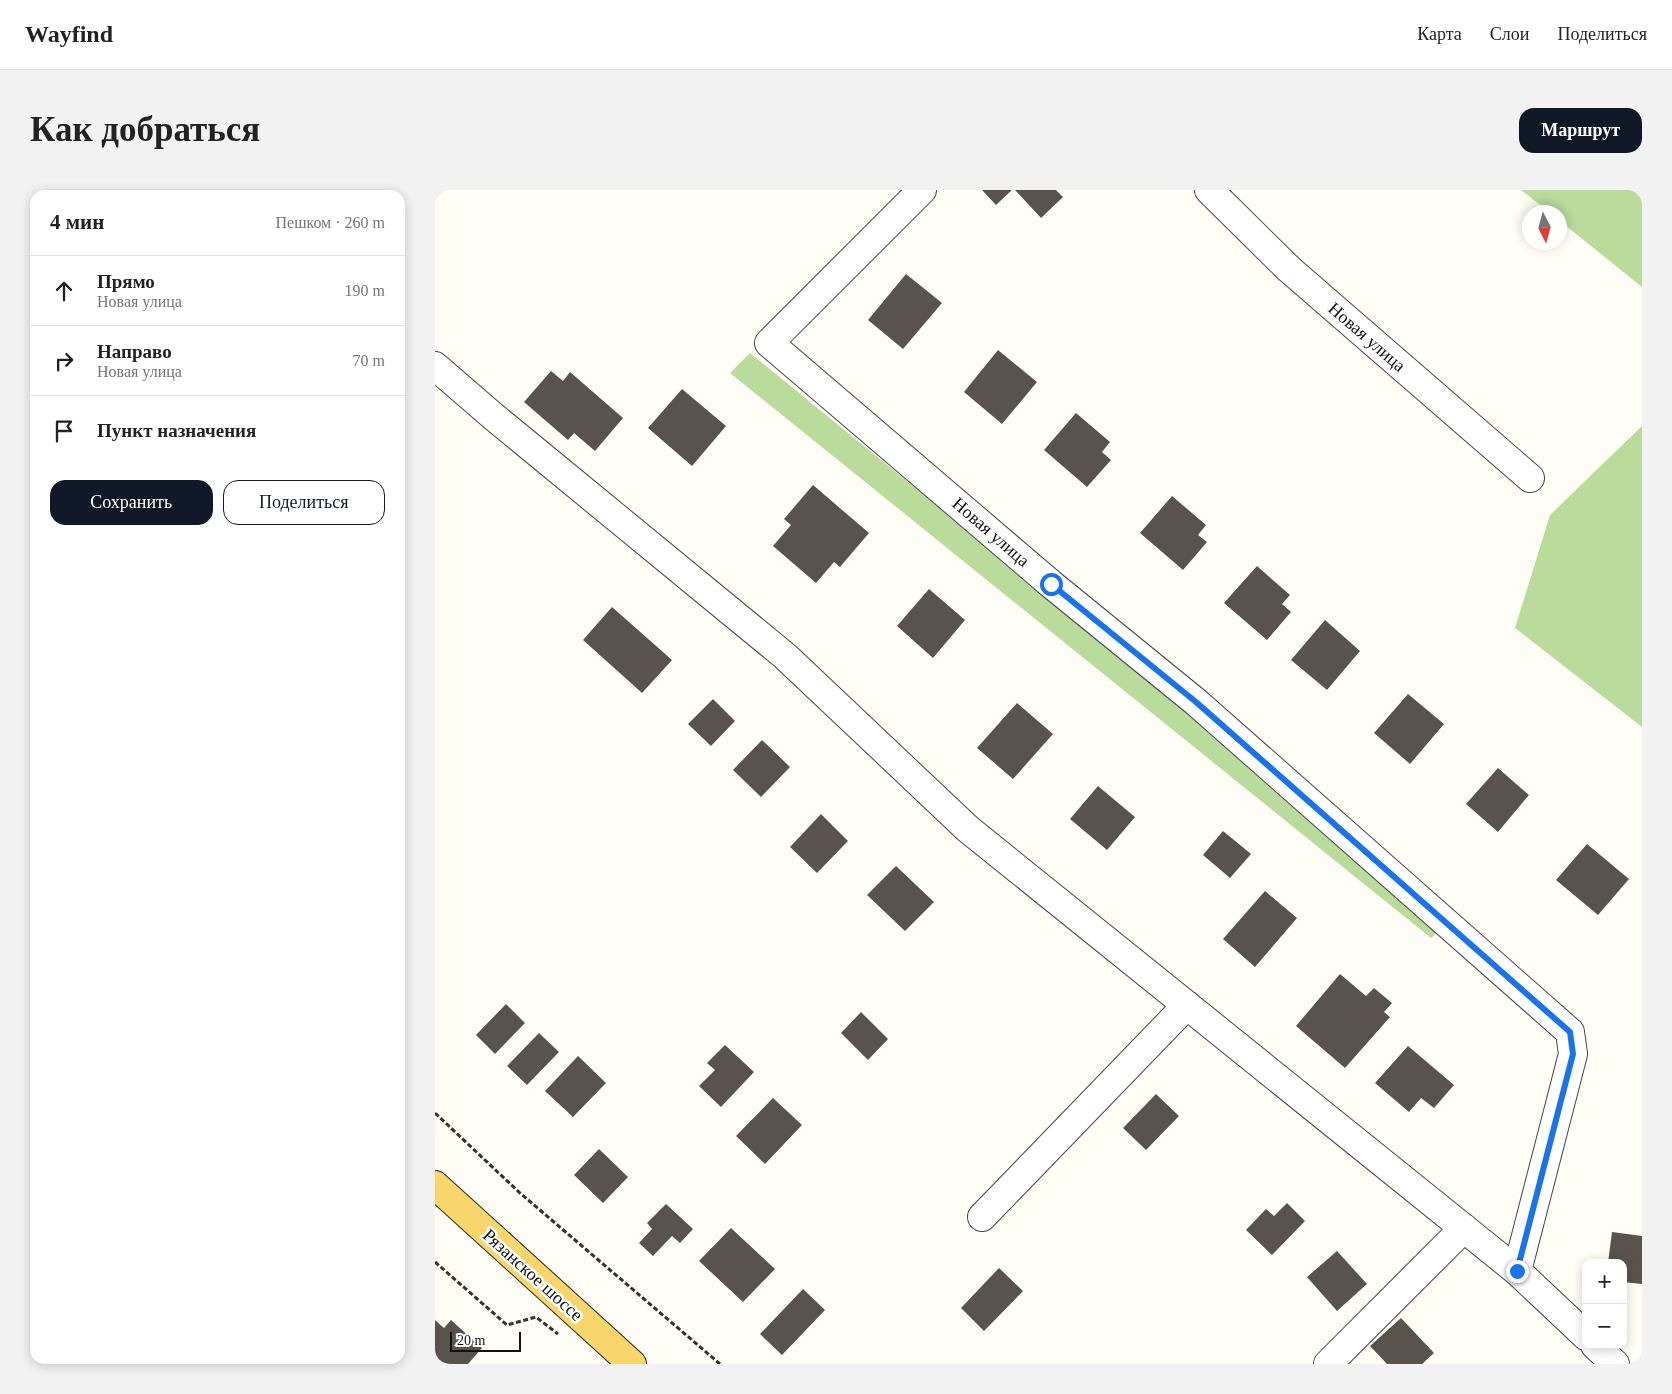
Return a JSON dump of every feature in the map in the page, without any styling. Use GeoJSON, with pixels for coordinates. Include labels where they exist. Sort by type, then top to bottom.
{"type":"FeatureCollection","features":[{"type":"Feature","properties":{"kind":"main road","name":"Рязанское шоссе"},"geometry":{"type":"LineString","coordinates":[[435,1185],[632,1364]]}},
{"type":"Feature","properties":{"kind":"street","name":"Новая улица"},"geometry":{"type":"LineString","coordinates":[[922,190],[769,343],[1051,584],[1196,702],[1570,1032],[1573,1054],[1517,1271]]}},
{"type":"Feature","properties":{"kind":"street","name":"Новая улица"},"geometry":{"type":"LineString","coordinates":[[1209,190],[1289,269],[1530,478]]}},
{"type":"Feature","properties":{"kind":"street"},"geometry":{"type":"LineString","coordinates":[[435,366],[494,417],[785,656],[968,829],[1517,1271],[1582,1332]]}},
{"type":"Feature","properties":{"kind":"street"},"geometry":{"type":"LineString","coordinates":[[982,1217],[1187,1005]]}},
{"type":"Feature","properties":{"kind":"street"},"geometry":{"type":"LineString","coordinates":[[1328,1364],[1464,1228]]}},
{"type":"Feature","properties":{"kind":"street"},"geometry":{"type":"LineString","coordinates":[[1599,1349],[1615,1364]]}},
{"type":"Feature","properties":{"kind":"path"},"geometry":{"type":"LineString","coordinates":[[435,1113],[520,1193],[720,1364]]}},
{"type":"Feature","properties":{"kind":"path"},"geometry":{"type":"LineString","coordinates":[[435,1262],[507,1325],[536,1317],[562,1337]]}},
{"type":"Feature","properties":{"kind":"green space"},"geometry":{"type":"Polygon","coordinates":[[[1521,190],[1642,190],[1642,287],[1567,227],[1567,205],[1540,205],[1521,190]]]}},
{"type":"Feature","properties":{"kind":"green space"},"geometry":{"type":"Polygon","coordinates":[[[750,353],[1447,922],[1431,938],[730,373],[750,353]]]}},
{"type":"Feature","properties":{"kind":"green space"},"geometry":{"type":"Polygon","coordinates":[[[1642,426],[1642,727],[1515,628],[1550,515],[1642,426]]]}},
{"type":"Feature","properties":{"kind":"building"},"geometry":{"type":"Polygon","coordinates":[[[982,190],[1012,190],[996,205],[982,190]]]}},
{"type":"Feature","properties":{"kind":"building"},"geometry":{"type":"Polygon","coordinates":[[[1015,190],[1056,190],[1063,197],[1041,218],[1015,190]]]}},
{"type":"Feature","properties":{"kind":"building"},"geometry":{"type":"Polygon","coordinates":[[[906,274],[942,303],[903,349],[868,320],[906,274]]]}},
{"type":"Feature","properties":{"kind":"building"},"geometry":{"type":"Polygon","coordinates":[[[998,350],[1037,382],[1002,424],[964,392],[998,350]]]}},
{"type":"Feature","properties":{"kind":"building"},"geometry":{"type":"Polygon","coordinates":[[[551,371],[563,381],[570,372],[623,418],[595,451],[574,433],[568,440],[524,402],[551,371]]]}},
{"type":"Feature","properties":{"kind":"building"},"geometry":{"type":"Polygon","coordinates":[[[682,389],[726,426],[692,466],[648,428],[682,389]]]}},
{"type":"Feature","properties":{"kind":"building"},"geometry":{"type":"Polygon","coordinates":[[[1076,413],[1110,442],[1102,452],[1111,460],[1087,487],[1044,450],[1076,413]]]}},
{"type":"Feature","properties":{"kind":"building"},"geometry":{"type":"Polygon","coordinates":[[[813,485],[869,533],[840,567],[834,562],[816,583],[773,546],[791,525],[784,519],[813,485]]]}},
{"type":"Feature","properties":{"kind":"building"},"geometry":{"type":"Polygon","coordinates":[[[1172,496],[1206,525],[1198,535],[1207,542],[1183,570],[1140,533],[1172,496]]]}},
{"type":"Feature","properties":{"kind":"building"},"geometry":{"type":"Polygon","coordinates":[[[1257,566],[1290,595],[1282,604],[1291,612],[1267,640],[1224,603],[1257,566]]]}},
{"type":"Feature","properties":{"kind":"building"},"geometry":{"type":"Polygon","coordinates":[[[929,589],[965,620],[933,658],[897,626],[929,589]]]}},
{"type":"Feature","properties":{"kind":"building"},"geometry":{"type":"Polygon","coordinates":[[[612,607],[672,660],[642,693],[583,640],[612,607]]]}},
{"type":"Feature","properties":{"kind":"building"},"geometry":{"type":"Polygon","coordinates":[[[1325,620],[1360,651],[1327,690],[1291,660],[1325,620]]]}},
{"type":"Feature","properties":{"kind":"building"},"geometry":{"type":"Polygon","coordinates":[[[1408,694],[1444,724],[1410,764],[1374,733],[1408,694]]]}},
{"type":"Feature","properties":{"kind":"building"},"geometry":{"type":"Polygon","coordinates":[[[713,699],[735,721],[711,746],[688,724],[713,699]]]}},
{"type":"Feature","properties":{"kind":"building"},"geometry":{"type":"Polygon","coordinates":[[[1017,703],[1053,734],[1013,779],[977,748],[1017,703]]]}},
{"type":"Feature","properties":{"kind":"building"},"geometry":{"type":"Polygon","coordinates":[[[762,740],[790,767],[761,797],[733,770],[762,740]]]}},
{"type":"Feature","properties":{"kind":"building"},"geometry":{"type":"Polygon","coordinates":[[[1498,768],[1529,795],[1498,832],[1466,804],[1498,768]]]}},
{"type":"Feature","properties":{"kind":"building"},"geometry":{"type":"Polygon","coordinates":[[[1098,786],[1135,817],[1107,850],[1070,819],[1098,786]]]}},
{"type":"Feature","properties":{"kind":"building"},"geometry":{"type":"Polygon","coordinates":[[[821,814],[848,841],[817,873],[790,847],[821,814]]]}},
{"type":"Feature","properties":{"kind":"building"},"geometry":{"type":"Polygon","coordinates":[[[1223,831],[1251,854],[1230,878],[1203,855],[1223,831]]]}},
{"type":"Feature","properties":{"kind":"building"},"geometry":{"type":"Polygon","coordinates":[[[1587,844],[1629,879],[1598,915],[1556,880],[1587,844]]]}},
{"type":"Feature","properties":{"kind":"building"},"geometry":{"type":"Polygon","coordinates":[[[896,866],[934,902],[905,931],[867,895],[896,866]]]}},
{"type":"Feature","properties":{"kind":"building"},"geometry":{"type":"Polygon","coordinates":[[[1265,891],[1297,918],[1255,967],[1223,939],[1265,891]]]}},
{"type":"Feature","properties":{"kind":"building"},"geometry":{"type":"Polygon","coordinates":[[[1340,974],[1366,996],[1374,988],[1392,1003],[1384,1012],[1390,1017],[1345,1068],[1296,1026],[1340,974]]]}},
{"type":"Feature","properties":{"kind":"building"},"geometry":{"type":"Polygon","coordinates":[[[506,1004],[525,1023],[495,1054],[476,1035],[506,1004]]]}},
{"type":"Feature","properties":{"kind":"building"},"geometry":{"type":"Polygon","coordinates":[[[861,1012],[888,1039],[868,1060],[841,1033],[861,1012]]]}},
{"type":"Feature","properties":{"kind":"building"},"geometry":{"type":"Polygon","coordinates":[[[539,1033],[559,1052],[527,1085],[507,1066],[539,1033]]]}},
{"type":"Feature","properties":{"kind":"building"},"geometry":{"type":"Polygon","coordinates":[[[725,1045],[754,1072],[721,1107],[699,1086],[715,1070],[707,1063],[725,1045]]]}},
{"type":"Feature","properties":{"kind":"building"},"geometry":{"type":"Polygon","coordinates":[[[1408,1046],[1454,1085],[1434,1108],[1421,1098],[1409,1112],[1375,1083],[1408,1046]]]}},
{"type":"Feature","properties":{"kind":"building"},"geometry":{"type":"Polygon","coordinates":[[[578,1056],[606,1083],[573,1117],[545,1091],[578,1056]]]}},
{"type":"Feature","properties":{"kind":"building"},"geometry":{"type":"Polygon","coordinates":[[[1156,1094],[1179,1116],[1146,1150],[1123,1128],[1156,1094]]]}},
{"type":"Feature","properties":{"kind":"building"},"geometry":{"type":"Polygon","coordinates":[[[773,1098],[802,1125],[765,1164],[736,1136],[773,1098]]]}},
{"type":"Feature","properties":{"kind":"building"},"geometry":{"type":"Polygon","coordinates":[[[599,1149],[628,1177],[603,1203],[574,1175],[599,1149]]]}},
{"type":"Feature","properties":{"kind":"building"},"geometry":{"type":"Polygon","coordinates":[[[1287,1203],[1305,1221],[1272,1255],[1246,1230],[1266,1209],[1274,1216],[1287,1203]]]}},
{"type":"Feature","properties":{"kind":"building"},"geometry":{"type":"Polygon","coordinates":[[[666,1204],[693,1229],[680,1243],[672,1236],[653,1256],[639,1243],[652,1229],[647,1223],[666,1204]]]}},
{"type":"Feature","properties":{"kind":"building"},"geometry":{"type":"Polygon","coordinates":[[[731,1228],[775,1269],[743,1302],[699,1261],[731,1228]]]}},
{"type":"Feature","properties":{"kind":"building"},"geometry":{"type":"Polygon","coordinates":[[[1612,1232],[1642,1236],[1642,1284],[1627,1282],[1627,1259],[1609,1259],[1612,1232]]]}},
{"type":"Feature","properties":{"kind":"building"},"geometry":{"type":"Polygon","coordinates":[[[1337,1251],[1367,1284],[1337,1311],[1307,1277],[1337,1251]]]}},
{"type":"Feature","properties":{"kind":"building"},"geometry":{"type":"Polygon","coordinates":[[[999,1268],[1023,1291],[984,1331],[961,1308],[999,1268]]]}},
{"type":"Feature","properties":{"kind":"building"},"geometry":{"type":"Polygon","coordinates":[[[803,1289],[825,1310],[782,1355],[760,1334],[803,1289]]]}},
{"type":"Feature","properties":{"kind":"building"},"geometry":{"type":"Polygon","coordinates":[[[1401,1318],[1434,1353],[1422,1364],[1387,1364],[1370,1346],[1401,1318]]]}},
{"type":"Feature","properties":{"kind":"building"},"geometry":{"type":"Polygon","coordinates":[[[435,1320],[444,1328],[451,1320],[482,1348],[468,1364],[435,1364],[437,1357],[435,1355],[435,1320]]]}},
{"type":"Feature","properties":{"kind":"route"},"geometry":{"type":"LineString","coordinates":[[1051,584],[1196,702],[1570,1032],[1573,1054],[1517,1271]]}}]}
